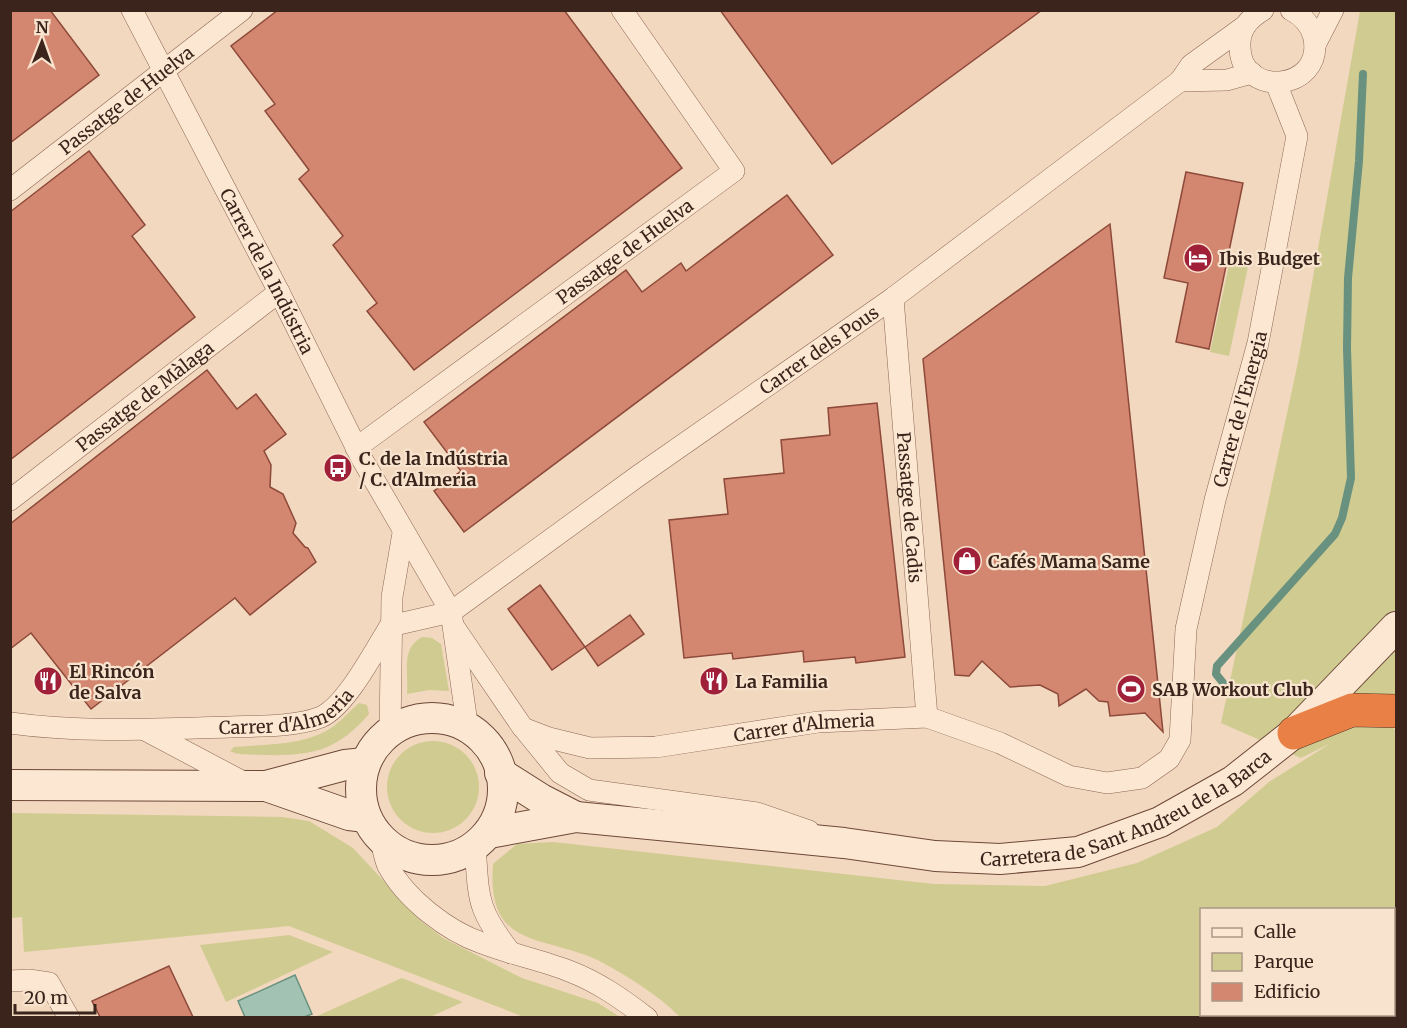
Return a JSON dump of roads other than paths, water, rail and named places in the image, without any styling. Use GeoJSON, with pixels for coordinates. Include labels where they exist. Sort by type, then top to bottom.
{"type":"FeatureCollection","features":[{"type":"Feature","properties":{"kind":"highway"},"geometry":{"type":"LineString","coordinates":[[1294,733],[1352,710],[1396,711]]}},
{"type":"Feature","properties":{"kind":"street","name":"Carrer de la Indústria"},"geometry":{"type":"LineString","coordinates":[[132,10],[279,292],[356,448],[453,619],[468,730]]}},
{"type":"Feature","properties":{"kind":"street","name":"Passatge de Huelva"},"geometry":{"type":"LineString","coordinates":[[10,190],[163,69],[242,10]]}},
{"type":"Feature","properties":{"kind":"street","name":"Passatge de Huelva"},"geometry":{"type":"LineString","coordinates":[[356,448],[734,171],[622,10]]}},
{"type":"Feature","properties":{"kind":"street"},"geometry":{"type":"LineString","coordinates":[[1263,10],[1245,26],[1240,38],[1239,51],[1252,74],[1276,83],[1299,76],[1313,57],[1315,45],[1333,10]]}},
{"type":"Feature","properties":{"kind":"street"},"geometry":{"type":"LineString","coordinates":[[1291,10],[1307,22],[1315,45]]}},
{"type":"Feature","properties":{"kind":"street","name":"Carrer dels Pous"},"geometry":{"type":"LineString","coordinates":[[453,619],[638,476],[893,298],[1180,81],[1191,65],[1245,26]]}},
{"type":"Feature","properties":{"kind":"street"},"geometry":{"type":"LineString","coordinates":[[1180,81],[1227,80],[1252,74]]}},
{"type":"Feature","properties":{"kind":"street","name":"Carrer de l'Energia"},"geometry":{"type":"LineString","coordinates":[[1180,740],[1186,629],[1215,500],[1258,343],[1297,136],[1276,83]]}},
{"type":"Feature","properties":{"kind":"street","name":"Passatge de Màlaga"},"geometry":{"type":"LineString","coordinates":[[10,500],[279,292]]}},
{"type":"Feature","properties":{"kind":"street","name":"Passatge de Cadis"},"geometry":{"type":"LineString","coordinates":[[893,298],[927,717]]}},
{"type":"Feature","properties":{"kind":"street"},"geometry":{"type":"LineString","coordinates":[[390,732],[390,626],[392,597],[403,533]]}},
{"type":"Feature","properties":{"kind":"street"},"geometry":{"type":"LineString","coordinates":[[390,626],[453,619],[523,728]]}},
{"type":"Feature","properties":{"kind":"street","name":"Carrer d'Almeria"},"geometry":{"type":"LineString","coordinates":[[10,723],[51,729],[142,729],[277,725],[322,717],[347,694],[390,626]]}},
{"type":"Feature","properties":{"kind":"street","name":"Carretera de Sant Andreu de la Barca"},"geometry":{"type":"LineString","coordinates":[[482,839],[576,817],[844,843],[936,856],[1000,859],[1078,852],[1160,822],[1223,787],[1294,733],[1382,652],[1396,627]]}},
{"type":"Feature","properties":{"kind":"street","name":"Carrer d'Almeria"},"geometry":{"type":"LineString","coordinates":[[523,728],[549,738],[590,748],[656,747],[818,722],[927,717],[1000,743],[1069,776],[1107,783],[1142,778],[1169,759],[1180,740]]}},
{"type":"Feature","properties":{"kind":"street"},"geometry":{"type":"LineString","coordinates":[[511,953],[489,924],[478,898],[482,839],[502,801],[498,762],[483,739],[456,722],[432,718],[415,720],[382,738],[365,763],[360,792],[387,864],[401,884],[423,906],[458,933],[511,953],[561,968],[602,986],[647,1017]]}},
{"type":"Feature","properties":{"kind":"street","name":"Carretera de Sant Andreu de la Barca"},"geometry":{"type":"LineString","coordinates":[[523,728],[560,773],[589,790],[757,813],[844,843]]}},
{"type":"Feature","properties":{"kind":"street","name":"Carrer d'Almeria"},"geometry":{"type":"LineString","coordinates":[[142,729],[258,786]]}},
{"type":"Feature","properties":{"kind":"street"},"geometry":{"type":"LineString","coordinates":[[10,785],[258,786],[345,765],[365,763]]}},
{"type":"Feature","properties":{"kind":"street","name":"Carretera de Sant Andreu de la Barca"},"geometry":{"type":"LineString","coordinates":[[500,773],[541,800],[576,817]]}},
{"type":"Feature","properties":{"kind":"street"},"geometry":{"type":"LineString","coordinates":[[258,786],[349,815],[374,828],[402,854],[431,860],[464,853],[482,839]]}},
{"type":"Feature","properties":{"kind":"street"},"geometry":{"type":"LineString","coordinates":[[10,981],[29,980],[49,983],[69,1017]]}},
{"type":"Feature","properties":{"kind":"waterway"},"geometry":{"type":"LineString","coordinates":[[1224,684],[1216,674],[1217,666],[1335,534],[1342,518],[1351,478],[1347,348],[1348,278],[1359,161],[1363,74]]}},
{"type":"Feature","properties":{"kind":"place","name":"Ibis Budget"},"geometry":{"type":"Point","coordinates":[1198,258]}},
{"type":"Feature","properties":{"kind":"place","name":"C. de la Indústria / C. d'Almeria"},"geometry":{"type":"Point","coordinates":[338,468]}},
{"type":"Feature","properties":{"kind":"place","name":"Cafés Mama Same"},"geometry":{"type":"Point","coordinates":[967,561]}},
{"type":"Feature","properties":{"kind":"place","name":"El Rincón de Salva"},"geometry":{"type":"Point","coordinates":[48,681]}},
{"type":"Feature","properties":{"kind":"place","name":"La Familia"},"geometry":{"type":"Point","coordinates":[714,681]}},
{"type":"Feature","properties":{"kind":"place","name":"SAB Workout Club"},"geometry":{"type":"Point","coordinates":[1131,689]}}]}
